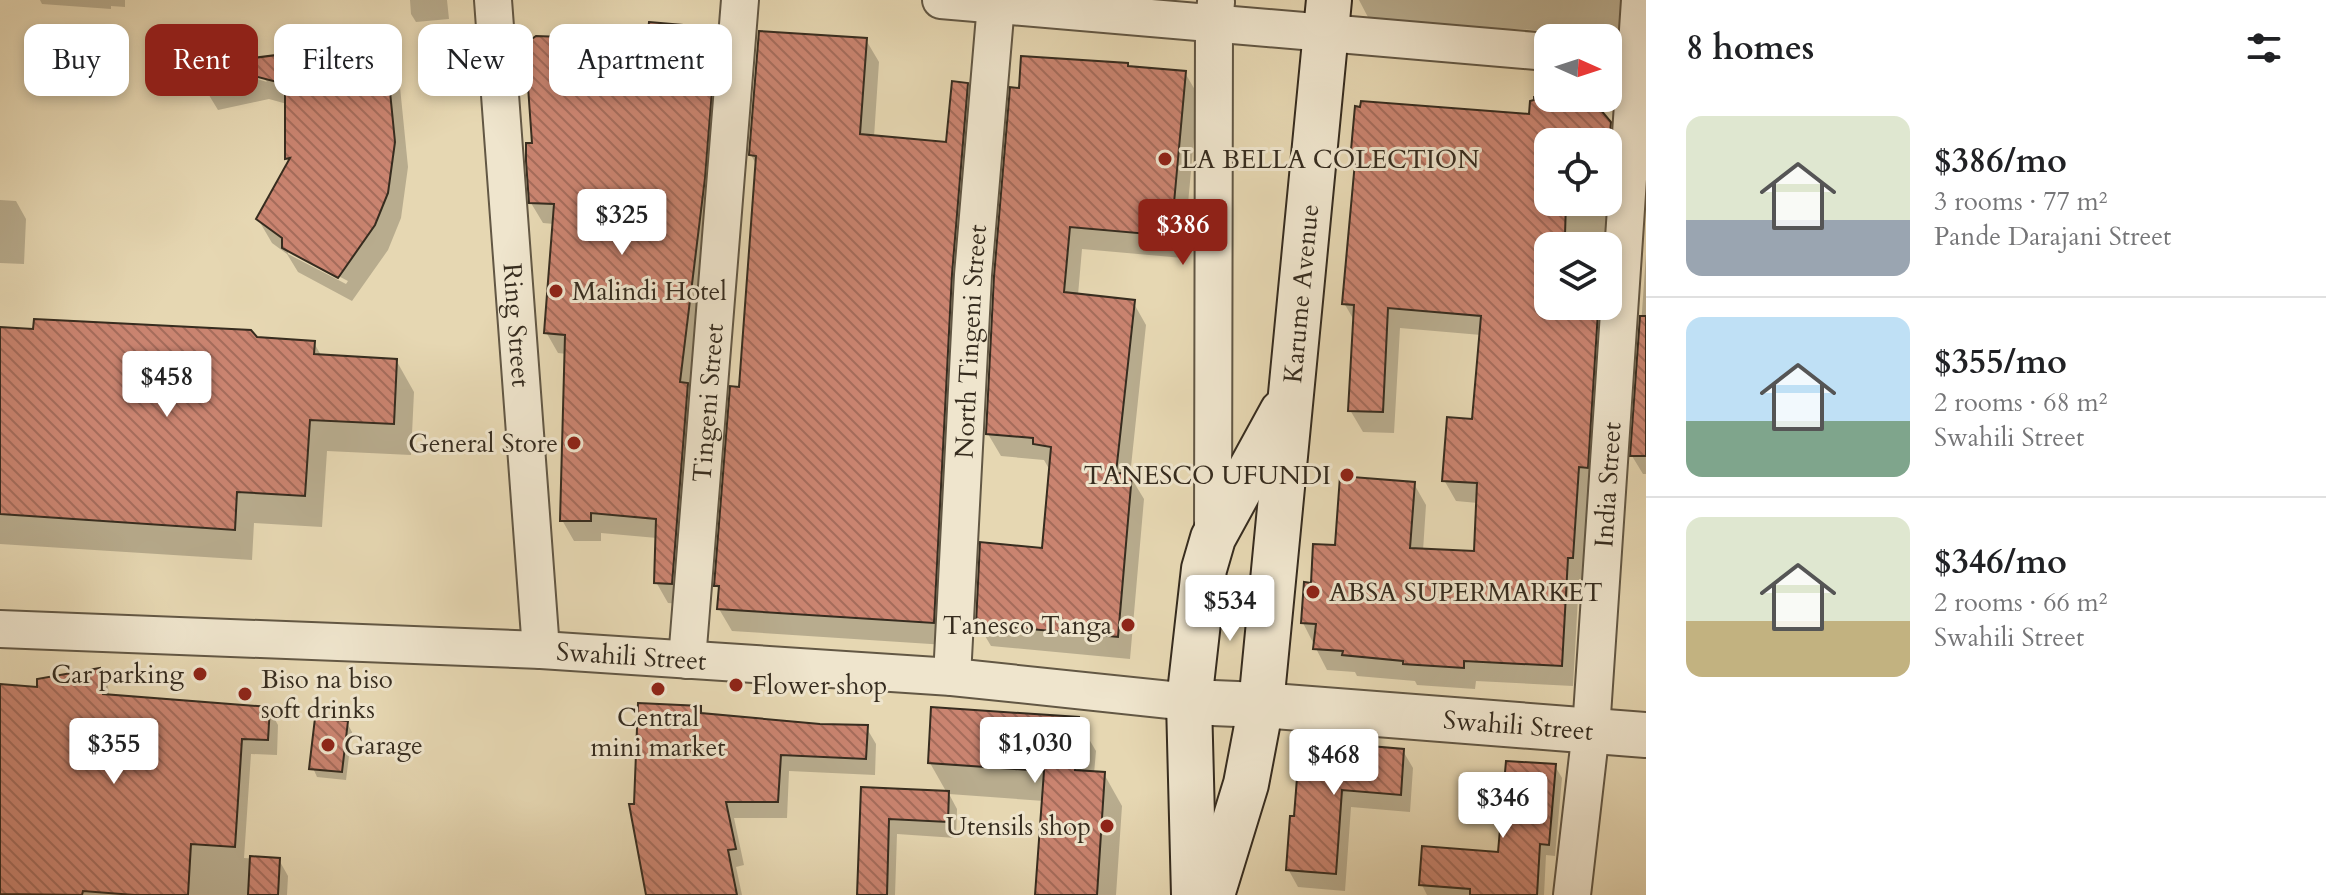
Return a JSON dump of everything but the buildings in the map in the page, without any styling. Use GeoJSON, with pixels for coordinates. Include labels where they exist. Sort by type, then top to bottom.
{"type":"FeatureCollection","features":[{"type":"Feature","properties":{"kind":"main road","name":"Karume Avenue"},"geometry":{"type":"LineString","coordinates":[[1212,895],[1246,784],[1261,705],[1328,17]]}},
{"type":"Feature","properties":{"kind":"main road","name":"Karume Avenue"},"geometry":{"type":"LineString","coordinates":[[1194,895],[1189,702],[1204,569],[1213,538],[1291,396]]}},
{"type":"Feature","properties":{"kind":"main road","name":"Swahili Street"},"geometry":{"type":"LineString","coordinates":[[1189,702],[1646,735]]}},
{"type":"Feature","properties":{"kind":"street","name":"Ring Street"},"geometry":{"type":"LineString","coordinates":[[493,0],[541,650]]}},
{"type":"Feature","properties":{"kind":"street","name":"Tingeni Street"},"geometry":{"type":"LineString","coordinates":[[687,660],[740,0]]}},
{"type":"Feature","properties":{"kind":"street"},"geometry":{"type":"LineString","coordinates":[[941,0],[1328,17],[1534,50]]}},
{"type":"Feature","properties":{"kind":"street","name":"India Street"},"geometry":{"type":"LineString","coordinates":[[1572,895],[1591,730],[1630,58],[1640,0]]}},
{"type":"Feature","properties":{"kind":"street","name":"North Tingeni Street"},"geometry":{"type":"LineString","coordinates":[[952,677],[973,275],[996,4]]}},
{"type":"Feature","properties":{"kind":"street"},"geometry":{"type":"LineString","coordinates":[[1213,538],[1215,11]]}},
{"type":"Feature","properties":{"kind":"street","name":"Swahili Street"},"geometry":{"type":"LineString","coordinates":[[0,629],[541,650],[952,677],[1189,702]]}},
{"type":"Feature","properties":{"kind":"place","name":"LA BELLA COLECTION"},"geometry":{"type":"Point","coordinates":[1165,159]}},
{"type":"Feature","properties":{"kind":"place","name":"Malindi Hotel"},"geometry":{"type":"Point","coordinates":[556,291]}},
{"type":"Feature","properties":{"kind":"place","name":"General Store"},"geometry":{"type":"Point","coordinates":[574,443]}},
{"type":"Feature","properties":{"kind":"place","name":"TANESCO UFUNDI"},"geometry":{"type":"Point","coordinates":[1347,475]}},
{"type":"Feature","properties":{"kind":"place","name":"ABSA SUPERMARKET"},"geometry":{"type":"Point","coordinates":[1313,592]}},
{"type":"Feature","properties":{"kind":"place","name":"Tanesco Tanga"},"geometry":{"type":"Point","coordinates":[1128,625]}},
{"type":"Feature","properties":{"kind":"place","name":"Car parking"},"geometry":{"type":"Point","coordinates":[200,674]}},
{"type":"Feature","properties":{"kind":"place","name":"Flower shop"},"geometry":{"type":"Point","coordinates":[736,685]}},
{"type":"Feature","properties":{"kind":"place","name":"Central mini market"},"geometry":{"type":"Point","coordinates":[658,689]}},
{"type":"Feature","properties":{"kind":"place","name":"Biso na biso soft drinks"},"geometry":{"type":"Point","coordinates":[245,694]}},
{"type":"Feature","properties":{"kind":"place","name":"Garage"},"geometry":{"type":"Point","coordinates":[328,745]}},
{"type":"Feature","properties":{"kind":"place","name":"Utensils shop"},"geometry":{"type":"Point","coordinates":[1107,826]}}]}
